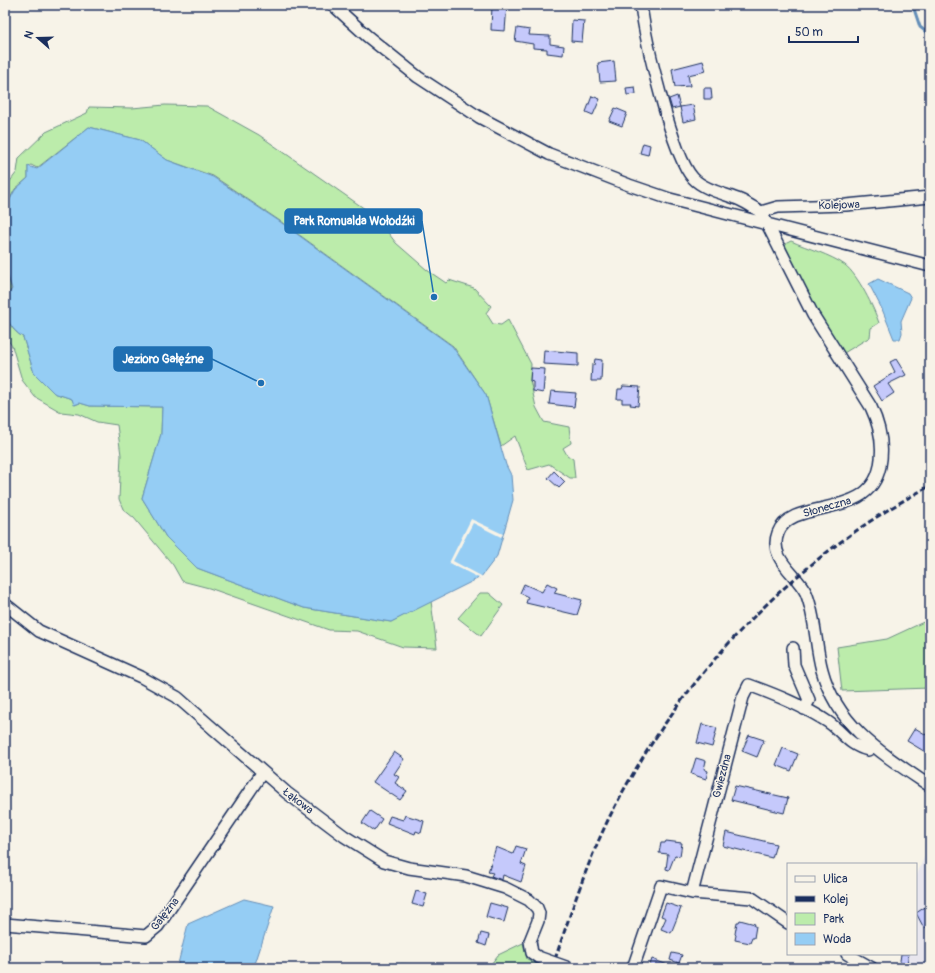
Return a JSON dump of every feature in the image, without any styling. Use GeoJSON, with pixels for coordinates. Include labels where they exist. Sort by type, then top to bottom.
{"type":"FeatureCollection","features":[{"type":"Feature","properties":{"kind":"street"},"geometry":{"type":"LineString","coordinates":[[333,5],[367,36],[418,77],[479,117],[548,154],[629,186],[670,199],[930,266]]}},
{"type":"Feature","properties":{"kind":"street"},"geometry":{"type":"LineString","coordinates":[[641,5],[660,92],[683,164],[694,179],[712,189],[742,200],[761,212],[766,223]]}},
{"type":"Feature","properties":{"kind":"street","name":"Kolejowa"},"geometry":{"type":"LineString","coordinates":[[761,212],[778,207],[846,205],[930,197]]}},
{"type":"Feature","properties":{"kind":"street","name":"Słoneczna"},"geometry":{"type":"LineString","coordinates":[[766,223],[813,315],[871,407],[878,423],[881,444],[879,471],[873,483],[864,493],[852,500],[801,514],[788,521],[778,533],[776,543],[778,554],[787,570],[805,591],[825,680],[836,705],[846,719],[872,747],[930,786]]}},
{"type":"Feature","properties":{"kind":"street","name":"Łąkowa"},"geometry":{"type":"LineString","coordinates":[[5,604],[39,631],[141,677],[177,697],[262,773],[344,836],[384,861],[409,868],[466,876],[524,896],[534,904],[539,912],[530,946],[532,953],[538,957],[569,968]]}},
{"type":"Feature","properties":{"kind":"street"},"geometry":{"type":"LineString","coordinates":[[793,648],[794,665],[809,700],[804,709]]}},
{"type":"Feature","properties":{"kind":"street","name":"Gwiezdna"},"geometry":{"type":"LineString","coordinates":[[692,893],[743,697],[750,685],[780,696],[828,722],[850,744],[858,748],[868,750],[872,747]]}},
{"type":"Feature","properties":{"kind":"street","name":"Gałęźna"},"geometry":{"type":"LineString","coordinates":[[5,924],[146,936],[158,926],[262,773]]}},
{"type":"Feature","properties":{"kind":"street"},"geometry":{"type":"LineString","coordinates":[[632,968],[661,886],[692,893],[752,898],[787,922]]}},
{"type":"Feature","properties":{"kind":"street"},"geometry":{"type":"LineString","coordinates":[[849,955],[872,968]]}},
{"type":"Feature","properties":{"kind":"shaded area"},"geometry":{"type":"Polygon","coordinates":[[[930,843],[930,968],[898,968],[901,955],[917,955],[917,875],[930,843]]]}},
{"type":"Feature","properties":{"kind":"green space"},"geometry":{"type":"Polygon","coordinates":[[[165,105],[207,106],[259,135],[375,216],[396,243],[427,270],[446,283],[449,280],[474,288],[491,306],[486,313],[493,324],[501,325],[508,320],[531,364],[530,380],[536,407],[544,422],[569,427],[571,443],[563,448],[567,455],[573,459],[575,478],[570,478],[549,464],[528,470],[515,436],[501,446],[486,395],[453,346],[280,221],[213,176],[167,160],[140,140],[89,127],[37,168],[31,165],[28,166],[28,178],[15,189],[5,208],[5,188],[17,172],[19,158],[46,132],[87,113],[89,107],[132,108],[165,105]]]}},
{"type":"Feature","properties":{"kind":"green space"},"geometry":{"type":"Polygon","coordinates":[[[791,241],[826,255],[845,265],[860,284],[877,317],[879,323],[871,328],[870,337],[839,356],[779,247],[791,241]]]}},
{"type":"Feature","properties":{"kind":"green space"},"geometry":{"type":"Polygon","coordinates":[[[5,267],[12,289],[5,298],[5,267]]]}},
{"type":"Feature","properties":{"kind":"green space"},"geometry":{"type":"Polygon","coordinates":[[[5,310],[11,326],[23,337],[34,373],[54,393],[72,399],[75,405],[80,403],[90,406],[162,407],[161,434],[142,498],[166,537],[197,568],[304,608],[391,622],[431,601],[437,648],[403,647],[357,631],[329,630],[209,588],[182,581],[173,565],[134,518],[123,509],[119,499],[121,455],[117,425],[97,422],[79,414],[61,412],[35,397],[22,380],[12,346],[5,336],[5,310]]]}},
{"type":"Feature","properties":{"kind":"green space"},"geometry":{"type":"Polygon","coordinates":[[[480,593],[489,593],[503,605],[481,636],[458,618],[480,593]]]}},
{"type":"Feature","properties":{"kind":"green space"},"geometry":{"type":"Polygon","coordinates":[[[930,619],[930,688],[842,691],[837,647],[887,639],[930,619]]]}},
{"type":"Feature","properties":{"kind":"green space"},"geometry":{"type":"Polygon","coordinates":[[[523,943],[527,959],[541,965],[540,968],[488,968],[498,955],[523,943]]]}},
{"type":"Feature","properties":{"kind":"green space"},"geometry":{"type":"Polygon","coordinates":[[[401,964],[488,968],[395,968],[401,964]]]}},
{"type":"Feature","properties":{"kind":"water"},"geometry":{"type":"Polygon","coordinates":[[[89,127],[140,140],[167,160],[213,177],[279,221],[452,346],[486,395],[506,465],[511,475],[513,500],[497,556],[481,577],[391,622],[304,608],[197,568],[166,537],[142,498],[161,434],[162,407],[90,406],[80,403],[74,405],[72,399],[54,393],[34,373],[23,337],[11,326],[6,316],[4,305],[5,299],[12,289],[5,267],[5,209],[15,190],[28,178],[28,166],[37,169],[89,127]]]}},
{"type":"Feature","properties":{"kind":"water"},"geometry":{"type":"Polygon","coordinates":[[[878,279],[908,293],[911,298],[901,321],[902,333],[900,339],[894,339],[882,309],[869,284],[878,279]]]}},
{"type":"Feature","properties":{"kind":"water"},"geometry":{"type":"Polygon","coordinates":[[[244,899],[274,906],[255,964],[241,968],[177,968],[188,924],[244,899]]]}},
{"type":"Feature","properties":{"kind":"pier"},"geometry":{"type":"Polygon","coordinates":[[[471,519],[503,534],[501,537],[473,523],[453,561],[483,577],[481,579],[449,563],[471,519]]]}},
{"type":"Feature","properties":{"kind":"building"},"geometry":{"type":"Polygon","coordinates":[[[492,5],[507,5],[505,31],[491,30],[492,5]]]}},
{"type":"Feature","properties":{"kind":"building"},"geometry":{"type":"Polygon","coordinates":[[[572,20],[584,21],[582,42],[571,41],[572,20]]]}},
{"type":"Feature","properties":{"kind":"building"},"geometry":{"type":"Polygon","coordinates":[[[517,28],[530,30],[529,35],[550,36],[550,44],[564,46],[563,55],[547,53],[547,49],[533,48],[533,44],[515,41],[517,28]]]}},
{"type":"Feature","properties":{"kind":"building"},"geometry":{"type":"Polygon","coordinates":[[[614,61],[616,81],[600,82],[598,63],[614,61]]]}},
{"type":"Feature","properties":{"kind":"building"},"geometry":{"type":"Polygon","coordinates":[[[703,61],[706,71],[688,75],[690,86],[675,87],[672,69],[703,61]]]}},
{"type":"Feature","properties":{"kind":"building"},"geometry":{"type":"Polygon","coordinates":[[[635,87],[636,94],[627,95],[626,88],[635,87]]]}},
{"type":"Feature","properties":{"kind":"building"},"geometry":{"type":"Polygon","coordinates":[[[704,88],[711,88],[712,99],[704,99],[704,88]]]}},
{"type":"Feature","properties":{"kind":"building"},"geometry":{"type":"Polygon","coordinates":[[[592,96],[600,99],[593,115],[586,112],[592,96]]]}},
{"type":"Feature","properties":{"kind":"building"},"geometry":{"type":"Polygon","coordinates":[[[677,96],[680,107],[672,109],[669,99],[677,96]]]}},
{"type":"Feature","properties":{"kind":"building"},"geometry":{"type":"Polygon","coordinates":[[[693,105],[696,119],[683,122],[680,107],[693,105]]]}},
{"type":"Feature","properties":{"kind":"building"},"geometry":{"type":"Polygon","coordinates":[[[615,108],[627,113],[622,126],[609,121],[615,108]]]}},
{"type":"Feature","properties":{"kind":"building"},"geometry":{"type":"Polygon","coordinates":[[[643,143],[650,145],[648,155],[640,153],[643,143]]]}},
{"type":"Feature","properties":{"kind":"building"},"geometry":{"type":"Polygon","coordinates":[[[544,350],[578,353],[578,366],[543,364],[544,350]]]}},
{"type":"Feature","properties":{"kind":"building"},"geometry":{"type":"Polygon","coordinates":[[[595,359],[602,360],[601,381],[591,381],[592,365],[594,365],[595,359]]]}},
{"type":"Feature","properties":{"kind":"building"},"geometry":{"type":"Polygon","coordinates":[[[896,359],[906,375],[888,384],[894,393],[882,401],[873,386],[895,372],[890,362],[896,359]]]}},
{"type":"Feature","properties":{"kind":"building"},"geometry":{"type":"Polygon","coordinates":[[[531,368],[545,369],[543,393],[533,391],[533,382],[530,381],[531,368]]]}},
{"type":"Feature","properties":{"kind":"building"},"geometry":{"type":"Polygon","coordinates":[[[623,386],[640,387],[638,406],[630,405],[631,403],[622,403],[622,399],[617,399],[618,389],[622,389],[623,386]]]}},
{"type":"Feature","properties":{"kind":"building"},"geometry":{"type":"Polygon","coordinates":[[[551,391],[576,393],[574,407],[549,404],[551,391]]]}},
{"type":"Feature","properties":{"kind":"building"},"geometry":{"type":"Polygon","coordinates":[[[554,471],[565,482],[559,488],[548,478],[554,471]]]}},
{"type":"Feature","properties":{"kind":"building"},"geometry":{"type":"Polygon","coordinates":[[[547,583],[557,588],[554,593],[582,600],[577,615],[526,603],[528,597],[520,593],[524,584],[542,592],[547,583]]]}},
{"type":"Feature","properties":{"kind":"building"},"geometry":{"type":"Polygon","coordinates":[[[702,724],[717,728],[712,747],[697,743],[702,724]]]}},
{"type":"Feature","properties":{"kind":"building"},"geometry":{"type":"Polygon","coordinates":[[[915,728],[930,737],[930,748],[927,753],[907,741],[915,728]]]}},
{"type":"Feature","properties":{"kind":"building"},"geometry":{"type":"Polygon","coordinates":[[[749,735],[764,740],[757,757],[742,751],[749,735]]]}},
{"type":"Feature","properties":{"kind":"building"},"geometry":{"type":"Polygon","coordinates":[[[783,748],[798,754],[791,771],[776,765],[783,748]]]}},
{"type":"Feature","properties":{"kind":"building"},"geometry":{"type":"Polygon","coordinates":[[[394,752],[404,759],[394,774],[399,777],[395,783],[407,791],[400,800],[373,782],[394,752]]]}},
{"type":"Feature","properties":{"kind":"building"},"geometry":{"type":"Polygon","coordinates":[[[696,758],[706,761],[704,769],[708,771],[706,779],[691,774],[696,758]]]}},
{"type":"Feature","properties":{"kind":"building"},"geometry":{"type":"Polygon","coordinates":[[[735,786],[788,798],[784,813],[731,800],[735,786]]]}},
{"type":"Feature","properties":{"kind":"building"},"geometry":{"type":"Polygon","coordinates":[[[370,811],[382,819],[374,831],[362,823],[370,811]]]}},
{"type":"Feature","properties":{"kind":"building"},"geometry":{"type":"Polygon","coordinates":[[[405,815],[424,821],[421,833],[416,831],[415,834],[387,823],[390,816],[403,820],[405,815]]]}},
{"type":"Feature","properties":{"kind":"building"},"geometry":{"type":"Polygon","coordinates":[[[726,832],[776,844],[772,858],[723,846],[726,832]]]}},
{"type":"Feature","properties":{"kind":"building"},"geometry":{"type":"Polygon","coordinates":[[[666,841],[682,843],[680,856],[675,855],[669,870],[666,869],[668,854],[659,853],[661,843],[665,843],[666,841]]]}},
{"type":"Feature","properties":{"kind":"building"},"geometry":{"type":"Polygon","coordinates":[[[516,846],[526,849],[521,864],[526,866],[521,882],[503,875],[502,880],[491,876],[493,873],[488,872],[496,847],[513,854],[516,846]]]}},
{"type":"Feature","properties":{"kind":"building"},"geometry":{"type":"Polygon","coordinates":[[[416,891],[427,894],[423,907],[412,904],[416,891]]]}},
{"type":"Feature","properties":{"kind":"building"},"geometry":{"type":"Polygon","coordinates":[[[490,903],[508,908],[504,922],[486,917],[490,903]]]}},
{"type":"Feature","properties":{"kind":"building"},"geometry":{"type":"Polygon","coordinates":[[[666,903],[681,908],[671,933],[661,929],[666,918],[661,916],[666,903]]]}},
{"type":"Feature","properties":{"kind":"building"},"geometry":{"type":"Polygon","coordinates":[[[930,904],[930,925],[924,928],[917,912],[930,904]]]}},
{"type":"Feature","properties":{"kind":"building"},"geometry":{"type":"Polygon","coordinates":[[[740,920],[755,924],[754,926],[756,926],[754,938],[752,938],[750,943],[735,940],[737,922],[740,920]]]}},
{"type":"Feature","properties":{"kind":"building"},"geometry":{"type":"Polygon","coordinates":[[[481,933],[489,935],[486,946],[478,943],[481,933]]]}},
{"type":"Feature","properties":{"kind":"building"},"geometry":{"type":"Polygon","coordinates":[[[672,953],[682,955],[679,963],[670,960],[672,953]]]}},
{"type":"Feature","properties":{"kind":"building"},"geometry":{"type":"Polygon","coordinates":[[[901,955],[909,955],[906,968],[899,968],[901,955]]]}},
{"type":"Feature","properties":{"kind":"building"},"geometry":{"type":"Polygon","coordinates":[[[652,959],[673,967],[673,968],[649,968],[652,959]]]}},
{"type":"Feature","properties":{"kind":"waterway"},"geometry":{"type":"LineString","coordinates":[[911,5],[913,6],[920,27],[930,35]]}},
{"type":"Feature","properties":{"kind":"railway"},"geometry":{"type":"LineString","coordinates":[[552,968],[571,912],[608,820],[636,769],[668,719],[704,672],[743,628],[786,587],[831,549],[879,515],[930,486]]}},
{"type":"Feature","properties":{"kind":"place","name":"Park Romualda Wołodźki"},"geometry":{"type":"Point","coordinates":[434,297]}},
{"type":"Feature","properties":{"kind":"place","name":"Jezioro Gałęźne"},"geometry":{"type":"Point","coordinates":[261,383]}}]}
